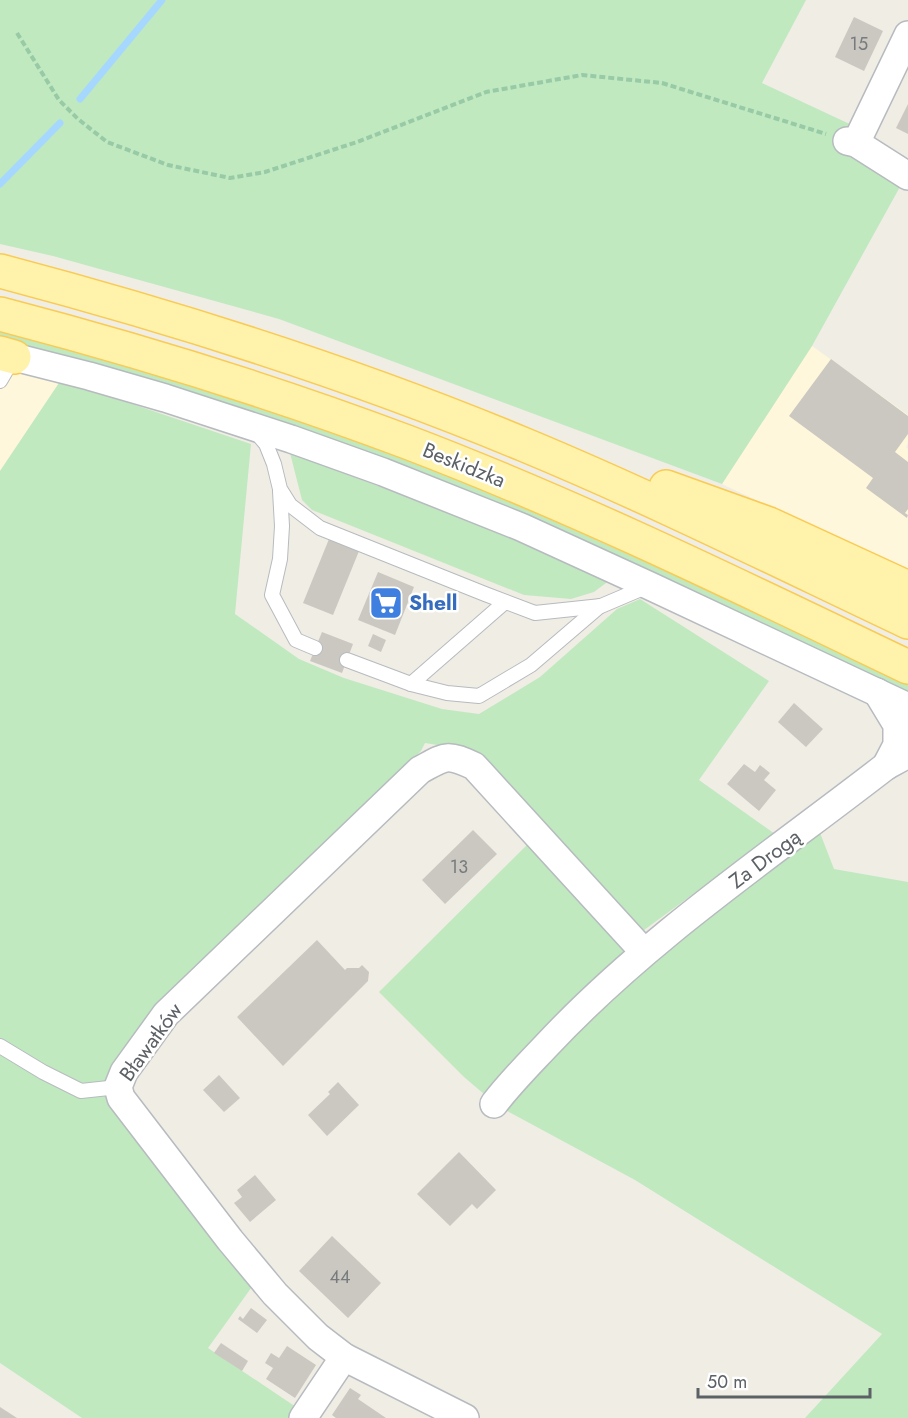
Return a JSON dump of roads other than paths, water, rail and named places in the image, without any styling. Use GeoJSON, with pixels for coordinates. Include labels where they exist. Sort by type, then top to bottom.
{"type":"FeatureCollection","features":[{"type":"Feature","properties":{"kind":"main road","name":"Beskidzka"},"geometry":{"type":"LineString","coordinates":[[0,271],[95,296],[243,342],[426,406],[526,446],[730,537],[908,622]]}},
{"type":"Feature","properties":{"kind":"main road","name":"Beskidzka"},"geometry":{"type":"LineString","coordinates":[[0,314],[84,336],[210,374],[311,407],[409,443],[510,483],[631,537],[908,667]]}},
{"type":"Feature","properties":{"kind":"main road"},"geometry":{"type":"LineString","coordinates":[[526,446],[680,492],[769,524],[908,588]]}},
{"type":"Feature","properties":{"kind":"street"},"geometry":{"type":"LineString","coordinates":[[908,35],[851,142],[908,176]]}},
{"type":"Feature","properties":{"kind":"street"},"geometry":{"type":"LineString","coordinates":[[5,364],[89,376],[291,439],[383,472],[521,527],[650,585],[908,708]]}},
{"type":"Feature","properties":{"kind":"street","name":"Za Drogą"},"geometry":{"type":"LineString","coordinates":[[494,1104],[558,1033],[665,934],[897,760],[897,725],[877,692]]}},
{"type":"Feature","properties":{"kind":"street","name":"Bławatków"},"geometry":{"type":"LineString","coordinates":[[465,1418],[344,1357],[318,1337],[276,1294],[230,1240],[121,1098],[118,1087],[124,1072],[166,1014],[420,770],[444,757],[456,758],[474,766],[644,952]]}},
{"type":"Feature","properties":{"kind":"street"},"geometry":{"type":"LineString","coordinates":[[303,1418],[344,1357]]}},
{"type":"Feature","properties":{"kind":"lane"},"geometry":{"type":"LineString","coordinates":[[252,427],[266,444],[280,489],[282,526],[280,559],[272,595],[296,640],[315,648]]}},
{"type":"Feature","properties":{"kind":"lane"},"geometry":{"type":"LineString","coordinates":[[280,489],[290,505],[320,528],[535,613],[601,606]]}},
{"type":"Feature","properties":{"kind":"lane"},"geometry":{"type":"LineString","coordinates":[[347,660],[411,684],[447,693],[479,696],[531,664],[601,606],[650,585]]}},
{"type":"Feature","properties":{"kind":"lane"},"geometry":{"type":"LineString","coordinates":[[411,684],[505,602]]}},
{"type":"Feature","properties":{"kind":"lane"},"geometry":{"type":"LineString","coordinates":[[0,1046],[43,1072],[81,1090],[118,1087]]}},
{"type":"Feature","properties":{"kind":"waterway"},"geometry":{"type":"LineString","coordinates":[[80,99],[162,0]]}},
{"type":"Feature","properties":{"kind":"waterway"},"geometry":{"type":"LineString","coordinates":[[0,184],[60,123]]}},
{"type":"Feature","properties":{"kind":"place","name":"Shell"},"geometry":{"type":"Point","coordinates":[386,603]}}]}
